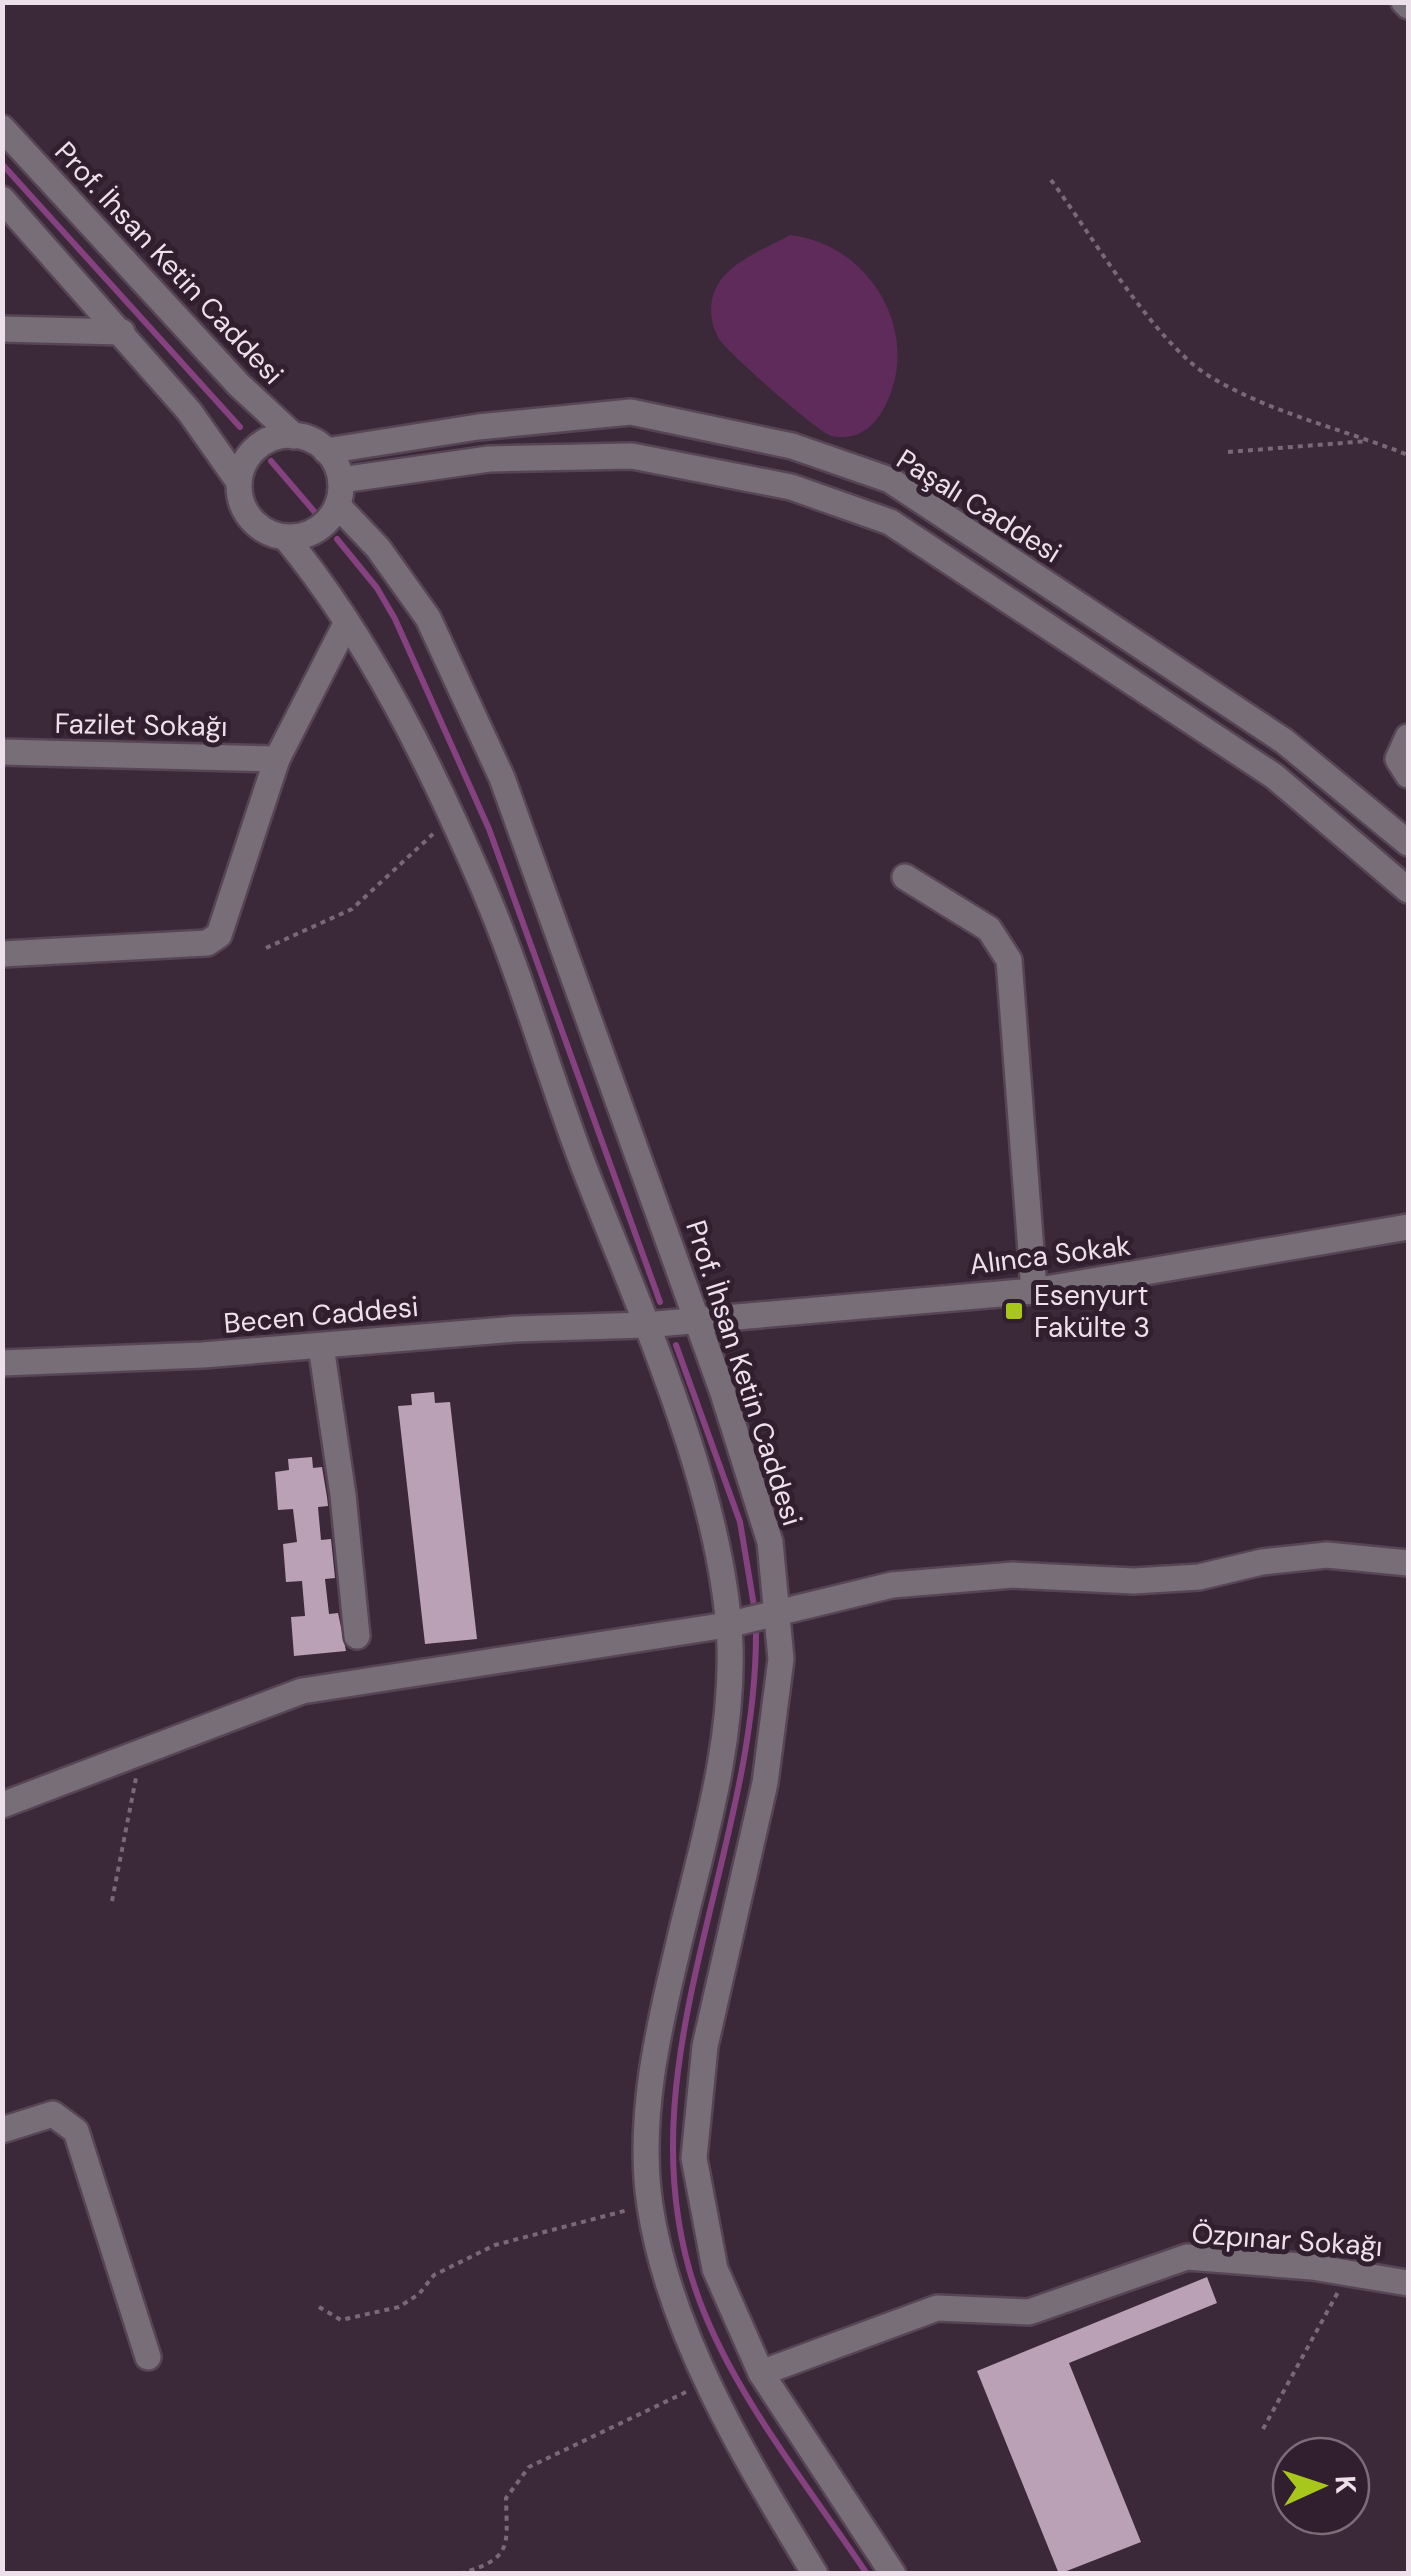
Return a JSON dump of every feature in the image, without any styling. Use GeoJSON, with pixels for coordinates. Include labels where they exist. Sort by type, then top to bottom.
{"type":"FeatureCollection","features":[{"type":"Feature","properties":{"kind":"street","name":"Prof. İhsan Ketin Caddesi"},"geometry":{"type":"LineString","coordinates":[[2,128],[239,385],[294,436]]}},
{"type":"Feature","properties":{"kind":"street"},"geometry":{"type":"LineString","coordinates":[[2,198],[190,411],[240,482]]}},
{"type":"Feature","properties":{"kind":"street"},"geometry":{"type":"LineString","coordinates":[[2,329],[122,332]]}},
{"type":"Feature","properties":{"kind":"street","name":"Paşalı Caddesi"},"geometry":{"type":"LineString","coordinates":[[326,452],[478,427],[631,412],[792,446],[890,480],[1284,741],[1408,843]]}},
{"type":"Feature","properties":{"kind":"street"},"geometry":{"type":"LineString","coordinates":[[294,436],[326,452],[341,480],[339,508],[330,522],[305,536],[286,538],[267,532],[252,519],[242,499],[240,482],[241,466],[253,447],[268,438],[294,436]]}},
{"type":"Feature","properties":{"kind":"street"},"geometry":{"type":"LineString","coordinates":[[341,480],[489,460],[632,456],[790,487],[890,522],[1274,776],[1408,890]]}},
{"type":"Feature","properties":{"kind":"street","name":"Prof. İhsan Ketin Caddesi"},"geometry":{"type":"LineString","coordinates":[[339,508],[378,548],[428,618],[502,778],[697,1317],[770,1542],[781,1659],[765,1783],[704,2046],[694,2158],[715,2269],[761,2373],[893,2574]]}},
{"type":"Feature","properties":{"kind":"street"},"geometry":{"type":"LineString","coordinates":[[286,538],[387,689],[485,890],[712,1515],[730,1646],[722,1768],[655,2042],[648,2122],[650,2205],[671,2288],[709,2381],[816,2574]]}},
{"type":"Feature","properties":{"kind":"street"},"geometry":{"type":"LineString","coordinates":[[2,954],[214,940],[223,928],[278,758],[346,624]]}},
{"type":"Feature","properties":{"kind":"street"},"geometry":{"type":"LineString","coordinates":[[1408,738],[1400,746],[1398,760],[1408,775]]}},
{"type":"Feature","properties":{"kind":"street","name":"Fazilet Sokağı"},"geometry":{"type":"LineString","coordinates":[[2,752],[278,758]]}},
{"type":"Feature","properties":{"kind":"street"},"geometry":{"type":"LineString","coordinates":[[905,877],[989,929],[1009,960],[1034,1290]]}},
{"type":"Feature","properties":{"kind":"street","name":"Alınca Sokak"},"geometry":{"type":"LineString","coordinates":[[645,1324],[1034,1290],[1408,1227]]}},
{"type":"Feature","properties":{"kind":"street","name":"Becen Caddesi"},"geometry":{"type":"LineString","coordinates":[[2,1363],[645,1324]]}},
{"type":"Feature","properties":{"kind":"street"},"geometry":{"type":"LineString","coordinates":[[321,1346],[343,1495],[357,1636]]}},
{"type":"Feature","properties":{"kind":"street"},"geometry":{"type":"LineString","coordinates":[[2,1805],[302,1690],[727,1625],[892,1585],[1013,1575],[1150,1580],[1327,1555],[1408,1563]]}},
{"type":"Feature","properties":{"kind":"street"},"geometry":{"type":"LineString","coordinates":[[2,2130],[53,2114],[76,2131],[148,2357]]}},
{"type":"Feature","properties":{"kind":"street","name":"Özpınar Sokağı"},"geometry":{"type":"LineString","coordinates":[[761,2373],[937,2308],[1029,2312],[1187,2257],[1349,2272],[1408,2283]]}},
{"type":"Feature","properties":{"kind":"path"},"geometry":{"type":"LineString","coordinates":[[1051,180],[1157,323],[1207,374],[1307,418],[1408,455]]}},
{"type":"Feature","properties":{"kind":"path"},"geometry":{"type":"LineString","coordinates":[[1228,452],[1372,440]]}},
{"type":"Feature","properties":{"kind":"path"},"geometry":{"type":"LineString","coordinates":[[266,948],[362,902],[450,818]]}},
{"type":"Feature","properties":{"kind":"path"},"geometry":{"type":"LineString","coordinates":[[112,1901],[140,1755]]}},
{"type":"Feature","properties":{"kind":"path"},"geometry":{"type":"LineString","coordinates":[[319,2306],[341,2320],[399,2307],[419,2294],[434,2275],[496,2246],[650,2205]]}},
{"type":"Feature","properties":{"kind":"path"},"geometry":{"type":"LineString","coordinates":[[1264,2429],[1349,2272]]}},
{"type":"Feature","properties":{"kind":"path"},"geometry":{"type":"LineString","coordinates":[[460,2574],[493,2562],[503,2553],[509,2541],[506,2498],[529,2467],[709,2381]]}},
{"type":"Feature","properties":{"kind":"shaded area"},"geometry":{"type":"Polygon","coordinates":[[[790,235],[819,242],[844,255],[882,296],[893,322],[895,378],[885,406],[868,428],[852,436],[831,436],[806,419],[738,359],[719,339],[714,327],[712,300],[722,279],[749,257],[790,235]]]}},
{"type":"Feature","properties":{"kind":"building"},"geometry":{"type":"Polygon","coordinates":[[[434,1392],[435,1403],[450,1402],[477,1639],[425,1644],[398,1406],[412,1405],[411,1394],[434,1392]]]}},
{"type":"Feature","properties":{"kind":"building"},"geometry":{"type":"Polygon","coordinates":[[[312,1457],[313,1468],[322,1467],[328,1506],[318,1507],[321,1540],[331,1539],[335,1578],[325,1579],[329,1614],[338,1613],[346,1651],[294,1656],[291,1617],[305,1616],[302,1581],[286,1582],[283,1544],[297,1542],[293,1509],[278,1510],[275,1472],[289,1470],[288,1459],[312,1457]]]}},
{"type":"Feature","properties":{"kind":"building"},"geometry":{"type":"Polygon","coordinates":[[[1207,2277],[1217,2303],[1069,2363],[1141,2542],[1059,2574],[977,2371],[1207,2277]]]}},
{"type":"Feature","properties":{"kind":"waterway"},"geometry":{"type":"LineString","coordinates":[[2,164],[240,427]]}},
{"type":"Feature","properties":{"kind":"waterway"},"geometry":{"type":"LineString","coordinates":[[271,461],[319,517]]}},
{"type":"Feature","properties":{"kind":"waterway"},"geometry":{"type":"LineString","coordinates":[[337,539],[377,588],[395,619],[489,829],[660,1302]]}},
{"type":"Feature","properties":{"kind":"waterway"},"geometry":{"type":"LineString","coordinates":[[676,1345],[740,1522],[754,1606]]}},
{"type":"Feature","properties":{"kind":"waterway"},"geometry":{"type":"LineString","coordinates":[[756,1634],[750,1720],[735,1806],[679,2062],[673,2147],[680,2232],[706,2317],[739,2383],[867,2574]]}},
{"type":"Feature","properties":{"kind":"place","name":"Esenyurt Fakülte 3"},"geometry":{"type":"Point","coordinates":[1014,1311]}}]}
